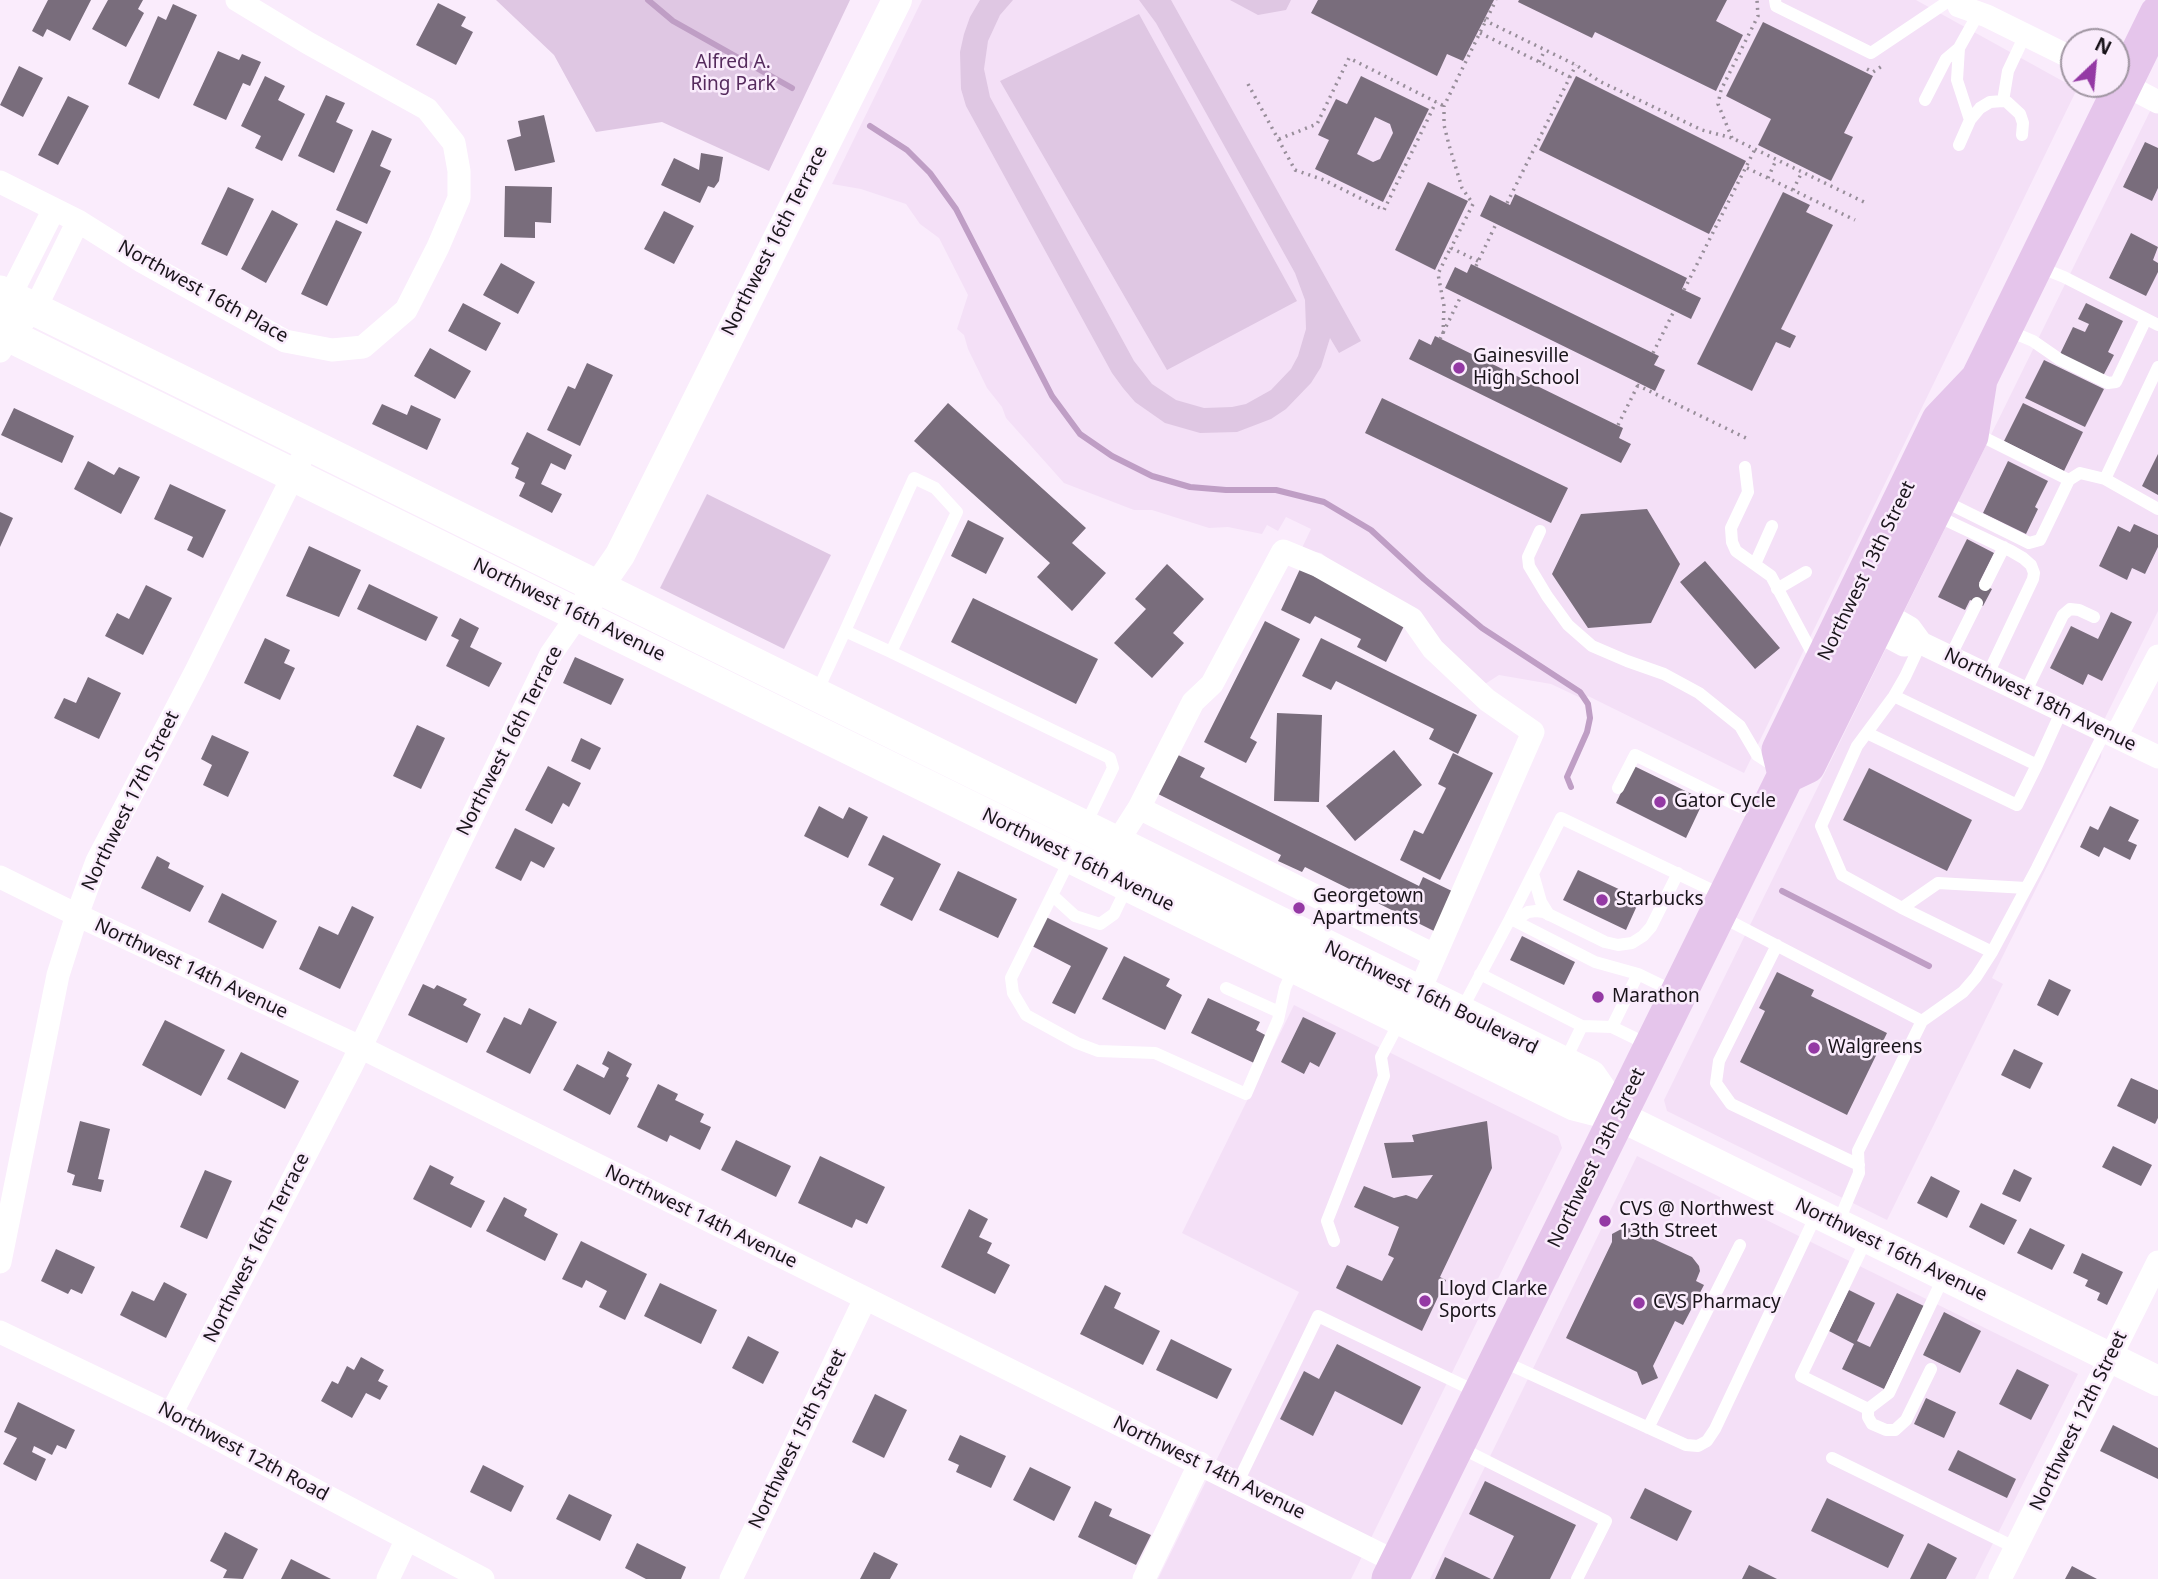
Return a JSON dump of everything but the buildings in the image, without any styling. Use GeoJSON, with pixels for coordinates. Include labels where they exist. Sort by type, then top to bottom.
{"type":"FeatureCollection","features":[{"type":"Feature","properties":{"kind":"main road","name":"Northwest 13th Street"},"geometry":{"type":"LineString","coordinates":[[2130,64],[2158,14]]}},
{"type":"Feature","properties":{"kind":"main road","name":"Northwest 13th Street"},"geometry":{"type":"LineString","coordinates":[[1786,775],[1780,750],[1820,667],[1955,428],[2113,98]]}},
{"type":"Feature","properties":{"kind":"main road","name":"Northwest 16th Avenue"},"geometry":{"type":"LineString","coordinates":[[15,299],[926,749],[1092,849],[1128,885],[1295,967],[1410,1006],[1574,1104],[1618,1115]]}},
{"type":"Feature","properties":{"kind":"main road","name":"Northwest 16th Avenue"},"geometry":{"type":"LineString","coordinates":[[3,339],[294,475],[907,776],[1092,849]]}},
{"type":"Feature","properties":{"kind":"main road","name":"Northwest 13th Street"},"geometry":{"type":"LineString","coordinates":[[1394,1571],[1764,818],[1786,775],[1807,765],[1935,505],[1955,428]]}},
{"type":"Feature","properties":{"kind":"main road"},"geometry":{"type":"LineString","coordinates":[[1878,621],[1870,614],[1871,605],[1955,428]]}},
{"type":"Feature","properties":{"kind":"main road"},"geometry":{"type":"LineString","coordinates":[[907,776],[926,749]]}},
{"type":"Feature","properties":{"kind":"main road","name":"Northwest 16th Boulevard"},"geometry":{"type":"LineString","coordinates":[[1092,849],[1410,1006],[1460,1013],[1590,1076],[1618,1115]]}},
{"type":"Feature","properties":{"kind":"street","name":"Northwest 16th Place"},"geometry":{"type":"LineString","coordinates":[[0,182],[78,221],[143,262],[285,341],[332,350],[363,347],[406,310],[438,247],[459,198],[454,143],[427,109],[237,0]]}},
{"type":"Feature","properties":{"kind":"street","name":"Northwest 16th Terrace"},"geometry":{"type":"LineString","coordinates":[[171,1413],[360,1047],[551,654],[620,555],[897,0]]}},
{"type":"Feature","properties":{"kind":"street"},"geometry":{"type":"LineString","coordinates":[[1963,7],[2060,52]]}},
{"type":"Feature","properties":{"kind":"street"},"geometry":{"type":"LineString","coordinates":[[2130,87],[2158,102]]}},
{"type":"Feature","properties":{"kind":"street"},"geometry":{"type":"LineString","coordinates":[[3,339],[15,299],[54,209]]}},
{"type":"Feature","properties":{"kind":"street"},"geometry":{"type":"LineString","coordinates":[[15,299],[78,221]]}},
{"type":"Feature","properties":{"kind":"street","name":"Northwest 17th Street"},"geometry":{"type":"LineString","coordinates":[[0,1262],[58,975],[97,861],[196,671],[309,444]]}},
{"type":"Feature","properties":{"kind":"street"},"geometry":{"type":"LineString","coordinates":[[1092,849],[1139,808],[1194,702],[1212,684],[1283,551],[1317,565],[1412,619],[1433,649],[1487,700],[1533,732],[1410,1006]]}},
{"type":"Feature","properties":{"kind":"street","name":"Northwest 18th Avenue"},"geometry":{"type":"LineString","coordinates":[[1878,621],[1905,645],[1922,643],[2158,757]]}},
{"type":"Feature","properties":{"kind":"street"},"geometry":{"type":"LineString","coordinates":[[2110,733],[2158,656]]}},
{"type":"Feature","properties":{"kind":"street"},"geometry":{"type":"LineString","coordinates":[[1139,808],[1434,955]]}},
{"type":"Feature","properties":{"kind":"street","name":"Northwest 14th Avenue"},"geometry":{"type":"LineString","coordinates":[[0,877],[360,1047],[1200,1463],[1394,1571]]}},
{"type":"Feature","properties":{"kind":"street","name":"Northwest 16th Avenue"},"geometry":{"type":"LineString","coordinates":[[1618,1115],[2158,1381]]}},
{"type":"Feature","properties":{"kind":"street","name":"Northwest 12th Street"},"geometry":{"type":"LineString","coordinates":[[2000,1579],[2158,1262]]}},
{"type":"Feature","properties":{"kind":"street","name":"Northwest 15th Street"},"geometry":{"type":"LineString","coordinates":[[731,1579],[865,1299]]}},
{"type":"Feature","properties":{"kind":"street","name":"Northwest 12th Road"},"geometry":{"type":"LineString","coordinates":[[0,1332],[171,1413],[483,1579]]}},
{"type":"Feature","properties":{"kind":"street"},"geometry":{"type":"LineString","coordinates":[[1144,1579],[1200,1463]]}},
{"type":"Feature","properties":{"kind":"street"},"geometry":{"type":"LineString","coordinates":[[387,1579],[407,1539]]}},
{"type":"Feature","properties":{"kind":"lane"},"geometry":{"type":"LineString","coordinates":[[1775,0],[1776,6],[1871,53],[1963,7]]}},
{"type":"Feature","properties":{"kind":"lane"},"geometry":{"type":"LineString","coordinates":[[1963,7],[1956,80],[1970,120]]}},
{"type":"Feature","properties":{"kind":"lane"},"geometry":{"type":"LineString","coordinates":[[2003,101],[2008,71],[2025,35]]}},
{"type":"Feature","properties":{"kind":"lane"},"geometry":{"type":"LineString","coordinates":[[1926,100],[1946,59],[1959,48]]}},
{"type":"Feature","properties":{"kind":"lane"},"geometry":{"type":"LineString","coordinates":[[1959,145],[1970,120],[1980,108],[1990,102],[2003,101],[2020,114],[2023,123],[2022,135]]}},
{"type":"Feature","properties":{"kind":"lane"},"geometry":{"type":"LineString","coordinates":[[2004,328],[2108,383],[2116,382],[2152,322],[2035,265]]}},
{"type":"Feature","properties":{"kind":"lane"},"geometry":{"type":"LineString","coordinates":[[2105,479],[2158,367]]}},
{"type":"Feature","properties":{"kind":"lane"},"geometry":{"type":"LineString","coordinates":[[1955,428],[1985,438],[2069,480]]}},
{"type":"Feature","properties":{"kind":"lane"},"geometry":{"type":"LineString","coordinates":[[1745,467],[1748,492],[1731,528],[1732,542],[1736,551],[1770,576],[1820,667]]}},
{"type":"Feature","properties":{"kind":"lane"},"geometry":{"type":"LineString","coordinates":[[1935,505],[2029,543],[2040,540],[2069,480],[2080,473],[2105,479],[2158,509]]}},
{"type":"Feature","properties":{"kind":"lane"},"geometry":{"type":"LineString","coordinates":[[816,695],[914,478],[935,488],[957,512],[891,652]]}},
{"type":"Feature","properties":{"kind":"lane"},"geometry":{"type":"LineString","coordinates":[[1935,505],[2024,558],[2034,572],[1988,674]]}},
{"type":"Feature","properties":{"kind":"lane"},"geometry":{"type":"LineString","coordinates":[[1755,564],[1772,526]]}},
{"type":"Feature","properties":{"kind":"lane"},"geometry":{"type":"LineString","coordinates":[[1539,531],[1528,557],[1529,566],[1568,625],[1592,646],[1664,674],[1699,693],[1740,726],[1757,755],[1786,775]]}},
{"type":"Feature","properties":{"kind":"lane"},"geometry":{"type":"LineString","coordinates":[[1985,585],[2004,547]]}},
{"type":"Feature","properties":{"kind":"lane"},"geometry":{"type":"LineString","coordinates":[[1777,589],[1806,572]]}},
{"type":"Feature","properties":{"kind":"lane"},"geometry":{"type":"LineString","coordinates":[[1950,657],[1977,603]]}},
{"type":"Feature","properties":{"kind":"lane"},"geometry":{"type":"LineString","coordinates":[[2025,692],[2063,615],[2070,609],[2094,617]]}},
{"type":"Feature","properties":{"kind":"lane"},"geometry":{"type":"LineString","coordinates":[[845,631],[1110,758],[1113,768],[1092,849],[1052,895],[1011,978],[1013,993],[1026,1015],[1077,1043],[1098,1051],[1155,1053],[1246,1094],[1295,967]]}},
{"type":"Feature","properties":{"kind":"lane"},"geometry":{"type":"LineString","coordinates":[[1922,643],[1894,696],[1857,746],[1821,826],[1842,876],[1992,952]]}},
{"type":"Feature","properties":{"kind":"lane"},"geometry":{"type":"LineString","coordinates":[[1894,696],[2037,765]]}},
{"type":"Feature","properties":{"kind":"lane"},"geometry":{"type":"LineString","coordinates":[[1867,733],[2017,805],[2062,710]]}},
{"type":"Feature","properties":{"kind":"lane"},"geometry":{"type":"LineString","coordinates":[[1498,1359],[1686,1445],[1698,1446],[1707,1441],[1827,1218],[1859,1173],[1858,1152],[1923,1021],[1963,992],[1976,977],[2110,733]]}},
{"type":"Feature","properties":{"kind":"lane"},"geometry":{"type":"LineString","coordinates":[[1618,788],[1635,755],[1764,818]]}},
{"type":"Feature","properties":{"kind":"lane"},"geometry":{"type":"LineString","coordinates":[[1460,1013],[1562,818],[1678,873],[1777,945],[1923,1021]]}},
{"type":"Feature","properties":{"kind":"lane"},"geometry":{"type":"LineString","coordinates":[[1510,919],[1536,911],[1605,942],[1618,945],[1632,943],[1651,927],[1678,873]]}},
{"type":"Feature","properties":{"kind":"lane"},"geometry":{"type":"LineString","coordinates":[[1533,874],[1537,891],[1550,915]]}},
{"type":"Feature","properties":{"kind":"lane"},"geometry":{"type":"LineString","coordinates":[[1902,908],[1938,883],[2026,888]]}},
{"type":"Feature","properties":{"kind":"lane"},"geometry":{"type":"LineString","coordinates":[[1052,895],[1075,916],[1100,924],[1114,914],[1128,885]]}},
{"type":"Feature","properties":{"kind":"lane"},"geometry":{"type":"LineString","coordinates":[[1510,919],[1595,962],[1638,974],[1678,994]]}},
{"type":"Feature","properties":{"kind":"lane"},"geometry":{"type":"LineString","coordinates":[[1777,945],[1720,1060],[1716,1083],[1731,1104],[1859,1164]]}},
{"type":"Feature","properties":{"kind":"lane"},"geometry":{"type":"LineString","coordinates":[[1480,974],[1582,1026],[1612,1027],[1652,1046]]}},
{"type":"Feature","properties":{"kind":"lane"},"geometry":{"type":"LineString","coordinates":[[1612,1027],[1638,974]]}},
{"type":"Feature","properties":{"kind":"lane"},"geometry":{"type":"LineString","coordinates":[[1226,988],[1279,1013]]}},
{"type":"Feature","properties":{"kind":"lane"},"geometry":{"type":"LineString","coordinates":[[1334,1241],[1327,1221],[1384,1076],[1381,1057],[1410,1006]]}},
{"type":"Feature","properties":{"kind":"lane"},"geometry":{"type":"LineString","coordinates":[[1564,1064],[1582,1026]]}},
{"type":"Feature","properties":{"kind":"lane"},"geometry":{"type":"LineString","coordinates":[[1867,1237],[1801,1376],[1868,1409]]}},
{"type":"Feature","properties":{"kind":"lane"},"geometry":{"type":"LineString","coordinates":[[1648,1428],[1740,1245]]}},
{"type":"Feature","properties":{"kind":"lane"},"geometry":{"type":"LineString","coordinates":[[1868,1409],[1889,1393],[1945,1276]]}},
{"type":"Feature","properties":{"kind":"lane"},"geometry":{"type":"LineString","coordinates":[[1238,1482],[1318,1316],[1481,1394]]}},
{"type":"Feature","properties":{"kind":"lane"},"geometry":{"type":"LineString","coordinates":[[1868,1409],[1872,1424],[1886,1430],[1895,1430],[1906,1420],[1931,1369]]}},
{"type":"Feature","properties":{"kind":"lane"},"geometry":{"type":"LineString","coordinates":[[1456,1446],[1606,1521],[1577,1579]]}},
{"type":"Feature","properties":{"kind":"lane"},"geometry":{"type":"LineString","coordinates":[[1832,1458],[2016,1548]]}},
{"type":"Feature","properties":{"kind":"path"},"geometry":{"type":"LineString","coordinates":[[1461,296],[1442,336],[1444,306],[1438,274],[1473,204],[1462,188],[1449,145],[1444,125],[1444,106],[1496,0]]}},
{"type":"Feature","properties":{"kind":"path"},"geometry":{"type":"LineString","coordinates":[[1732,138],[1718,104],[1721,90],[1758,16],[1757,0]]}},
{"type":"Feature","properties":{"kind":"path"},"geometry":{"type":"LineString","coordinates":[[1485,21],[1576,65],[1599,81],[1702,130],[1732,138],[1864,202]]}},
{"type":"Feature","properties":{"kind":"path"},"geometry":{"type":"LineString","coordinates":[[1479,32],[1570,77]]}},
{"type":"Feature","properties":{"kind":"path"},"geometry":{"type":"LineString","coordinates":[[1539,62],[1545,50]]}},
{"type":"Feature","properties":{"kind":"path"},"geometry":{"type":"LineString","coordinates":[[1278,139],[1317,124],[1349,58],[1444,106]]}},
{"type":"Feature","properties":{"kind":"path"},"geometry":{"type":"LineString","coordinates":[[1507,203],[1576,65]]}},
{"type":"Feature","properties":{"kind":"path"},"geometry":{"type":"LineString","coordinates":[[1248,84],[1296,170],[1324,180],[1384,210],[1436,102]]}},
{"type":"Feature","properties":{"kind":"path"},"geometry":{"type":"LineString","coordinates":[[1684,290],[1755,149]]}},
{"type":"Feature","properties":{"kind":"path"},"geometry":{"type":"LineString","coordinates":[[1768,178],[1776,160]]}},
{"type":"Feature","properties":{"kind":"path"},"geometry":{"type":"LineString","coordinates":[[1746,168],[1855,220]]}},
{"type":"Feature","properties":{"kind":"path"},"geometry":{"type":"LineString","coordinates":[[1793,190],[1802,172]]}},
{"type":"Feature","properties":{"kind":"path"},"geometry":{"type":"LineString","coordinates":[[1451,248],[1477,264],[1496,224]]}},
{"type":"Feature","properties":{"kind":"path"},"geometry":{"type":"LineString","coordinates":[[1653,353],[1674,310]]}},
{"type":"Feature","properties":{"kind":"path"},"geometry":{"type":"LineString","coordinates":[[1618,425],[1638,384],[1748,439]]}},
{"type":"Feature","properties":{"kind":"shaded area","name":"Gainesville High School"},"geometry":{"type":"Polygon","coordinates":[[[922,0],[1916,0],[2060,80],[2060,98],[2073,98],[1744,773],[1588,696],[1585,700],[1551,684],[1499,675],[1485,684],[1321,553],[1301,550],[1311,529],[1286,517],[1278,531],[1267,525],[1262,534],[1228,527],[1209,528],[1152,510],[1134,510],[1064,483],[1006,418],[1002,407],[987,388],[964,335],[957,329],[968,295],[939,238],[920,224],[906,204],[861,189],[832,184],[922,0]]]}},
{"type":"Feature","properties":{"kind":"shaded area"},"geometry":{"type":"Polygon","coordinates":[[[2158,95],[2158,611],[2105,718],[2101,757],[1992,978],[2003,984],[1887,1220],[1667,1111],[1664,1100],[2158,95]]]}},
{"type":"Feature","properties":{"kind":"shaded area"},"geometry":{"type":"Polygon","coordinates":[[[1294,1005],[1558,1136],[1562,1148],[1351,1579],[1158,1579],[1299,1292],[1182,1233],[1294,1005]]]}},
{"type":"Feature","properties":{"kind":"shaded area"},"geometry":{"type":"Polygon","coordinates":[[[1637,1156],[2078,1374],[1975,1579],[1430,1579],[1637,1156]]]}},
{"type":"Feature","properties":{"kind":"green space","name":"Alfred A. Ring Park"},"geometry":{"type":"Polygon","coordinates":[[[496,0],[850,0],[769,171],[662,122],[596,132],[554,55],[496,0]]]}},
{"type":"Feature","properties":{"kind":"green space"},"geometry":{"type":"Polygon","coordinates":[[[980,0],[1013,0],[1000,15],[988,41],[984,69],[990,97],[1134,361],[1152,384],[1176,400],[1204,408],[1246,404],[1271,390],[1291,369],[1306,329],[1305,300],[1295,273],[1156,23],[1139,0],[1171,0],[1361,341],[1339,353],[1330,338],[1321,367],[1311,383],[1286,409],[1271,419],[1237,432],[1200,433],[1165,423],[1135,402],[1112,373],[966,106],[961,89],[960,52],[970,17],[980,0]]]}},
{"type":"Feature","properties":{"kind":"green space"},"geometry":{"type":"Polygon","coordinates":[[[1230,0],[1291,0],[1286,10],[1258,15],[1230,0]]]}},
{"type":"Feature","properties":{"kind":"green space"},"geometry":{"type":"Polygon","coordinates":[[[1139,14],[1297,301],[1167,370],[1000,81],[1139,14]]]}},
{"type":"Feature","properties":{"kind":"green space"},"geometry":{"type":"Polygon","coordinates":[[[707,494],[831,555],[784,649],[660,588],[707,494]]]}},
{"type":"Feature","properties":{"kind":"waterway"},"geometry":{"type":"LineString","coordinates":[[648,0],[673,21],[792,88]]}},
{"type":"Feature","properties":{"kind":"waterway"},"geometry":{"type":"LineString","coordinates":[[870,126],[907,150],[930,173],[956,209],[1052,396],[1080,434],[1112,456],[1152,476],[1190,487],[1276,490],[1324,502],[1371,530],[1482,628],[1580,692],[1588,704],[1590,718],[1587,732],[1567,777],[1571,787]]}},
{"type":"Feature","properties":{"kind":"waterway"},"geometry":{"type":"LineString","coordinates":[[1782,891],[1929,966]]}},
{"type":"Feature","properties":{"kind":"place","name":"Gainesville High School"},"geometry":{"type":"Point","coordinates":[1459,368]}},
{"type":"Feature","properties":{"kind":"place","name":"Gator Cycle"},"geometry":{"type":"Point","coordinates":[1660,802]}},
{"type":"Feature","properties":{"kind":"place","name":"Starbucks"},"geometry":{"type":"Point","coordinates":[1602,900]}},
{"type":"Feature","properties":{"kind":"place","name":"Georgetown Apartments"},"geometry":{"type":"Point","coordinates":[1299,908]}},
{"type":"Feature","properties":{"kind":"place","name":"Marathon"},"geometry":{"type":"Point","coordinates":[1598,997]}},
{"type":"Feature","properties":{"kind":"place","name":"Walgreens"},"geometry":{"type":"Point","coordinates":[1814,1048]}},
{"type":"Feature","properties":{"kind":"place","name":"CVS @ Northwest 13th Street"},"geometry":{"type":"Point","coordinates":[1605,1221]}},
{"type":"Feature","properties":{"kind":"place","name":"Lloyd Clarke Sports"},"geometry":{"type":"Point","coordinates":[1425,1301]}},
{"type":"Feature","properties":{"kind":"place","name":"CVS Pharmacy"},"geometry":{"type":"Point","coordinates":[1639,1303]}}]}
